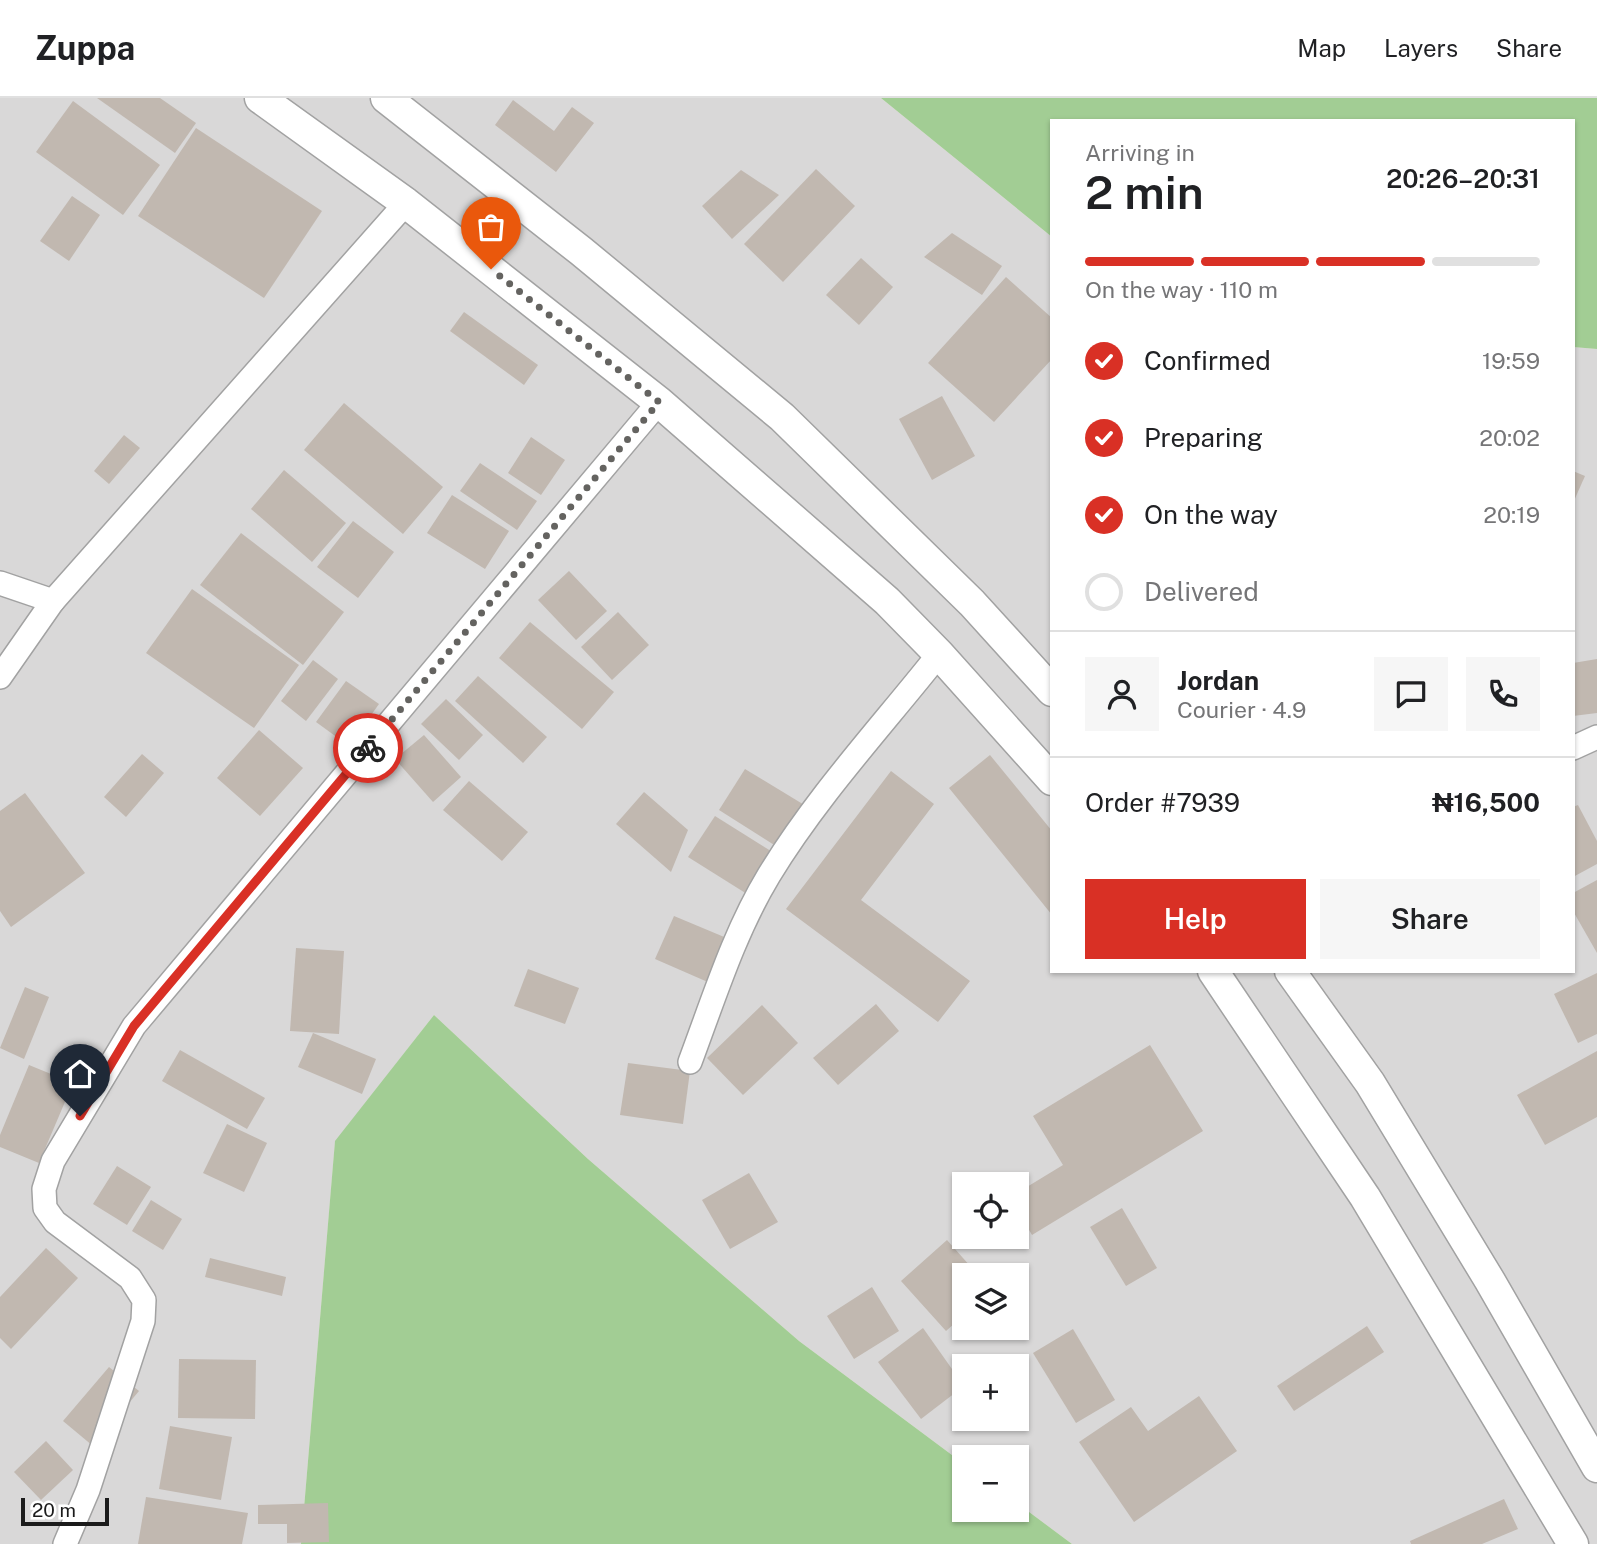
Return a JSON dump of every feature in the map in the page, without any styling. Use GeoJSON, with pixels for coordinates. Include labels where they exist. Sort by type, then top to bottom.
{"type":"FeatureCollection","features":[{"type":"Feature","properties":{"kind":"street"},"geometry":{"type":"LineString","coordinates":[[260,98],[407,203],[659,402],[887,601],[939,654],[1050,778]]}},
{"type":"Feature","properties":{"kind":"street"},"geometry":{"type":"LineString","coordinates":[[386,98],[581,251],[782,417],[972,603],[1050,689]]}},
{"type":"Feature","properties":{"kind":"street"},"geometry":{"type":"LineString","coordinates":[[0,677],[52,601],[407,203]]}},
{"type":"Feature","properties":{"kind":"street"},"geometry":{"type":"LineString","coordinates":[[65,1544],[88,1490],[144,1321],[144,1300],[130,1278],[55,1222],[45,1208],[44,1189],[53,1161],[134,1026],[659,402]]}},
{"type":"Feature","properties":{"kind":"street"},"geometry":{"type":"LineString","coordinates":[[0,583],[52,601]]}},
{"type":"Feature","properties":{"kind":"street"},"geometry":{"type":"LineString","coordinates":[[690,1062],[735,942],[769,874],[819,803],[939,654]]}},
{"type":"Feature","properties":{"kind":"street"},"geometry":{"type":"LineString","coordinates":[[1575,747],[1597,737]]}},
{"type":"Feature","properties":{"kind":"street"},"geometry":{"type":"LineString","coordinates":[[1214,973],[1365,1197],[1573,1544]]}},
{"type":"Feature","properties":{"kind":"street"},"geometry":{"type":"LineString","coordinates":[[1291,973],[1370,1083],[1490,1281],[1597,1467]]}},
{"type":"Feature","properties":{"kind":"shaded area"},"geometry":{"type":"Polygon","coordinates":[[[0,98],[881,98],[1050,235],[1050,973],[1575,973],[1575,347],[1597,349],[1597,1544],[1072,1544],[1029,1512],[1029,1445],[952,1445],[952,1455],[799,1341],[588,1159],[434,1015],[335,1142],[301,1544],[0,1544],[0,98]]]}},
{"type":"Feature","properties":{"kind":"green space"},"geometry":{"type":"Polygon","coordinates":[[[881,98],[1597,98],[1597,349],[1575,347],[1575,119],[1050,119],[1050,235],[881,98]]]}},
{"type":"Feature","properties":{"kind":"green space"},"geometry":{"type":"Polygon","coordinates":[[[434,1015],[588,1159],[799,1341],[952,1455],[952,1522],[1029,1522],[1029,1512],[1072,1544],[301,1544],[335,1141],[434,1015]]]}},
{"type":"Feature","properties":{"kind":"building"},"geometry":{"type":"Polygon","coordinates":[[[97,98],[160,98],[196,123],[175,153],[97,98]]]}},
{"type":"Feature","properties":{"kind":"building"},"geometry":{"type":"Polygon","coordinates":[[[513,100],[554,131],[572,107],[594,123],[556,172],[495,125],[513,100]]]}},
{"type":"Feature","properties":{"kind":"building"},"geometry":{"type":"Polygon","coordinates":[[[73,101],[160,165],[123,215],[36,152],[73,101]]]}},
{"type":"Feature","properties":{"kind":"building"},"geometry":{"type":"Polygon","coordinates":[[[196,128],[322,211],[264,298],[138,216],[196,128]]]}},
{"type":"Feature","properties":{"kind":"building"},"geometry":{"type":"Polygon","coordinates":[[[816,169],[855,206],[783,282],[744,244],[816,169]]]}},
{"type":"Feature","properties":{"kind":"building"},"geometry":{"type":"Polygon","coordinates":[[[741,170],[779,195],[732,239],[702,206],[741,170]]]}},
{"type":"Feature","properties":{"kind":"building"},"geometry":{"type":"Polygon","coordinates":[[[72,196],[100,215],[69,261],[40,241],[72,196]]]}},
{"type":"Feature","properties":{"kind":"building"},"geometry":{"type":"Polygon","coordinates":[[[952,233],[1002,266],[982,295],[924,257],[952,233]]]}},
{"type":"Feature","properties":{"kind":"building"},"geometry":{"type":"Polygon","coordinates":[[[861,258],[893,287],[859,325],[826,295],[861,258]]]}},
{"type":"Feature","properties":{"kind":"building"},"geometry":{"type":"Polygon","coordinates":[[[1006,277],[1050,316],[1050,361],[994,422],[928,363],[1006,277]]]}},
{"type":"Feature","properties":{"kind":"building"},"geometry":{"type":"Polygon","coordinates":[[[464,312],[538,365],[524,385],[450,331],[464,312]]]}},
{"type":"Feature","properties":{"kind":"building"},"geometry":{"type":"Polygon","coordinates":[[[942,396],[975,456],[932,480],[899,419],[942,396]]]}},
{"type":"Feature","properties":{"kind":"building"},"geometry":{"type":"Polygon","coordinates":[[[344,403],[443,487],[403,534],[304,450],[344,403]]]}},
{"type":"Feature","properties":{"kind":"building"},"geometry":{"type":"Polygon","coordinates":[[[124,435],[140,448],[109,484],[94,471],[124,435]]]}},
{"type":"Feature","properties":{"kind":"building"},"geometry":{"type":"Polygon","coordinates":[[[531,437],[565,460],[541,495],[508,473],[531,437]]]}},
{"type":"Feature","properties":{"kind":"building"},"geometry":{"type":"Polygon","coordinates":[[[480,463],[537,501],[517,530],[460,491],[480,463]]]}},
{"type":"Feature","properties":{"kind":"building"},"geometry":{"type":"Polygon","coordinates":[[[284,470],[346,523],[312,562],[251,509],[284,470]]]}},
{"type":"Feature","properties":{"kind":"building"},"geometry":{"type":"Polygon","coordinates":[[[1575,472],[1585,476],[1575,498],[1575,472]]]}},
{"type":"Feature","properties":{"kind":"building"},"geometry":{"type":"Polygon","coordinates":[[[452,495],[509,531],[485,569],[427,533],[452,495]]]}},
{"type":"Feature","properties":{"kind":"building"},"geometry":{"type":"Polygon","coordinates":[[[353,521],[394,552],[358,598],[317,567],[353,521]]]}},
{"type":"Feature","properties":{"kind":"building"},"geometry":{"type":"Polygon","coordinates":[[[241,533],[344,612],[303,665],[200,585],[241,533]]]}},
{"type":"Feature","properties":{"kind":"building"},"geometry":{"type":"Polygon","coordinates":[[[569,571],[607,611],[576,640],[538,600],[569,571]]]}},
{"type":"Feature","properties":{"kind":"building"},"geometry":{"type":"Polygon","coordinates":[[[192,589],[299,665],[254,728],[146,653],[192,589]]]}},
{"type":"Feature","properties":{"kind":"building"},"geometry":{"type":"Polygon","coordinates":[[[618,612],[649,645],[612,680],[581,647],[618,612]]]}},
{"type":"Feature","properties":{"kind":"building"},"geometry":{"type":"Polygon","coordinates":[[[530,622],[614,692],[582,729],[499,658],[530,622]]]}},
{"type":"Feature","properties":{"kind":"building"},"geometry":{"type":"Polygon","coordinates":[[[1597,659],[1597,713],[1575,716],[1575,663],[1597,659]]]}},
{"type":"Feature","properties":{"kind":"building"},"geometry":{"type":"Polygon","coordinates":[[[313,660],[338,679],[306,721],[281,701],[313,660]]]}},
{"type":"Feature","properties":{"kind":"building"},"geometry":{"type":"Polygon","coordinates":[[[478,676],[547,737],[523,763],[455,701],[478,676]]]}},
{"type":"Feature","properties":{"kind":"building"},"geometry":{"type":"Polygon","coordinates":[[[346,681],[379,704],[349,746],[316,722],[346,681]]]}},
{"type":"Feature","properties":{"kind":"building"},"geometry":{"type":"Polygon","coordinates":[[[446,699],[483,735],[459,760],[421,724],[446,699]]]}},
{"type":"Feature","properties":{"kind":"building"},"geometry":{"type":"Polygon","coordinates":[[[259,730],[303,768],[260,816],[217,778],[259,730]]]}},
{"type":"Feature","properties":{"kind":"building"},"geometry":{"type":"Polygon","coordinates":[[[424,735],[461,777],[433,802],[395,759],[424,735]]]}},
{"type":"Feature","properties":{"kind":"building"},"geometry":{"type":"Polygon","coordinates":[[[142,754],[164,773],[126,817],[104,797],[142,754]]]}},
{"type":"Feature","properties":{"kind":"building"},"geometry":{"type":"Polygon","coordinates":[[[990,755],[1050,829],[1050,913],[949,788],[990,755]]]}},
{"type":"Feature","properties":{"kind":"building"},"geometry":{"type":"Polygon","coordinates":[[[745,769],[806,806],[779,848],[719,810],[745,769]]]}},
{"type":"Feature","properties":{"kind":"building"},"geometry":{"type":"Polygon","coordinates":[[[891,771],[934,804],[861,900],[970,981],[938,1022],[786,909],[891,771]]]}},
{"type":"Feature","properties":{"kind":"building"},"geometry":{"type":"Polygon","coordinates":[[[469,781],[528,832],[502,861],[443,810],[469,781]]]}},
{"type":"Feature","properties":{"kind":"building"},"geometry":{"type":"Polygon","coordinates":[[[644,792],[688,830],[671,872],[616,824],[644,792]]]}},
{"type":"Feature","properties":{"kind":"building"},"geometry":{"type":"Polygon","coordinates":[[[25,793],[85,873],[11,927],[0,911],[0,811],[25,793]]]}},
{"type":"Feature","properties":{"kind":"building"},"geometry":{"type":"Polygon","coordinates":[[[1578,805],[1597,841],[1597,864],[1575,876],[1575,806],[1578,805]]]}},
{"type":"Feature","properties":{"kind":"building"},"geometry":{"type":"Polygon","coordinates":[[[715,816],[774,853],[747,894],[688,857],[715,816]]]}},
{"type":"Feature","properties":{"kind":"building"},"geometry":{"type":"Polygon","coordinates":[[[1597,880],[1597,953],[1575,914],[1575,892],[1597,880]]]}},
{"type":"Feature","properties":{"kind":"building"},"geometry":{"type":"Polygon","coordinates":[[[674,916],[729,939],[710,983],[655,959],[674,916]]]}},
{"type":"Feature","properties":{"kind":"building"},"geometry":{"type":"Polygon","coordinates":[[[296,948],[344,951],[339,1034],[290,1031],[296,948]]]}},
{"type":"Feature","properties":{"kind":"building"},"geometry":{"type":"Polygon","coordinates":[[[528,969],[579,988],[565,1024],[514,1006],[528,969]]]}},
{"type":"Feature","properties":{"kind":"building"},"geometry":{"type":"Polygon","coordinates":[[[1597,973],[1597,1034],[1578,1043],[1554,994],[1597,973]]]}},
{"type":"Feature","properties":{"kind":"building"},"geometry":{"type":"Polygon","coordinates":[[[25,987],[49,997],[24,1059],[0,1048],[25,987]]]}},
{"type":"Feature","properties":{"kind":"building"},"geometry":{"type":"Polygon","coordinates":[[[876,1004],[899,1031],[838,1085],[813,1058],[876,1004]]]}},
{"type":"Feature","properties":{"kind":"building"},"geometry":{"type":"Polygon","coordinates":[[[762,1005],[798,1043],[743,1095],[707,1058],[762,1005]]]}},
{"type":"Feature","properties":{"kind":"building"},"geometry":{"type":"Polygon","coordinates":[[[313,1033],[376,1059],[362,1094],[298,1067],[313,1033]]]}},
{"type":"Feature","properties":{"kind":"building"},"geometry":{"type":"Polygon","coordinates":[[[1150,1045],[1203,1131],[1032,1235],[1029,1230],[1029,1186],[1063,1165],[1033,1116],[1150,1045]]]}},
{"type":"Feature","properties":{"kind":"building"},"geometry":{"type":"Polygon","coordinates":[[[180,1050],[265,1098],[247,1129],[162,1081],[180,1050]]]}},
{"type":"Feature","properties":{"kind":"building"},"geometry":{"type":"Polygon","coordinates":[[[1597,1051],[1597,1117],[1545,1145],[1517,1095],[1597,1051]]]}},
{"type":"Feature","properties":{"kind":"building"},"geometry":{"type":"Polygon","coordinates":[[[628,1063],[690,1071],[683,1124],[620,1115],[628,1063]]]}},
{"type":"Feature","properties":{"kind":"building"},"geometry":{"type":"Polygon","coordinates":[[[29,1065],[73,1083],[39,1163],[0,1147],[0,1135],[29,1065]]]}},
{"type":"Feature","properties":{"kind":"building"},"geometry":{"type":"Polygon","coordinates":[[[227,1124],[267,1143],[244,1192],[203,1173],[227,1124]]]}},
{"type":"Feature","properties":{"kind":"building"},"geometry":{"type":"Polygon","coordinates":[[[117,1166],[151,1187],[127,1225],[93,1204],[117,1166]]]}},
{"type":"Feature","properties":{"kind":"building"},"geometry":{"type":"Polygon","coordinates":[[[749,1173],[778,1222],[730,1249],[702,1200],[749,1173]]]}},
{"type":"Feature","properties":{"kind":"building"},"geometry":{"type":"Polygon","coordinates":[[[151,1200],[182,1219],[163,1250],[132,1231],[151,1200]]]}},
{"type":"Feature","properties":{"kind":"building"},"geometry":{"type":"Polygon","coordinates":[[[1122,1208],[1157,1268],[1126,1286],[1090,1227],[1122,1208]]]}},
{"type":"Feature","properties":{"kind":"building"},"geometry":{"type":"Polygon","coordinates":[[[947,1240],[952,1249],[967,1263],[952,1263],[952,1326],[946,1331],[901,1281],[947,1240]]]}},
{"type":"Feature","properties":{"kind":"building"},"geometry":{"type":"Polygon","coordinates":[[[46,1248],[78,1278],[11,1349],[0,1338],[0,1297],[46,1248]]]}},
{"type":"Feature","properties":{"kind":"building"},"geometry":{"type":"Polygon","coordinates":[[[210,1258],[286,1277],[282,1296],[205,1277],[210,1258]]]}},
{"type":"Feature","properties":{"kind":"building"},"geometry":{"type":"Polygon","coordinates":[[[872,1287],[899,1331],[854,1359],[827,1316],[872,1287]]]}},
{"type":"Feature","properties":{"kind":"building"},"geometry":{"type":"Polygon","coordinates":[[[1367,1326],[1384,1352],[1294,1411],[1277,1386],[1367,1326]]]}},
{"type":"Feature","properties":{"kind":"building"},"geometry":{"type":"Polygon","coordinates":[[[923,1328],[952,1369],[952,1395],[921,1419],[878,1362],[923,1328]]]}},
{"type":"Feature","properties":{"kind":"building"},"geometry":{"type":"Polygon","coordinates":[[[1073,1329],[1115,1400],[1076,1423],[1033,1353],[1073,1329]]]}},
{"type":"Feature","properties":{"kind":"building"},"geometry":{"type":"Polygon","coordinates":[[[179,1359],[256,1360],[255,1419],[178,1418],[179,1359]]]}},
{"type":"Feature","properties":{"kind":"building"},"geometry":{"type":"Polygon","coordinates":[[[109,1367],[139,1391],[93,1446],[63,1421],[109,1367]]]}},
{"type":"Feature","properties":{"kind":"building"},"geometry":{"type":"Polygon","coordinates":[[[1199,1396],[1237,1451],[1134,1522],[1079,1442],[1131,1407],[1148,1431],[1199,1396]]]}},
{"type":"Feature","properties":{"kind":"building"},"geometry":{"type":"Polygon","coordinates":[[[170,1426],[232,1437],[221,1500],[159,1489],[170,1426]]]}},
{"type":"Feature","properties":{"kind":"building"},"geometry":{"type":"Polygon","coordinates":[[[46,1441],[73,1470],[41,1500],[14,1472],[46,1441]]]}},
{"type":"Feature","properties":{"kind":"building"},"geometry":{"type":"Polygon","coordinates":[[[146,1497],[248,1513],[242,1544],[138,1544],[146,1497]]]}},
{"type":"Feature","properties":{"kind":"building"},"geometry":{"type":"Polygon","coordinates":[[[1504,1499],[1518,1529],[1482,1544],[1411,1544],[1410,1541],[1504,1499]]]}},
{"type":"Feature","properties":{"kind":"building"},"geometry":{"type":"Polygon","coordinates":[[[328,1503],[329,1542],[287,1543],[287,1524],[258,1524],[258,1505],[328,1503]]]}},
{"type":"Feature","properties":{"kind":"way so far"},"geometry":{"type":"LineString","coordinates":[[368,748],[659,402],[491,269]]}},
{"type":"Feature","properties":{"kind":"route"},"geometry":{"type":"LineString","coordinates":[[80,1116],[134,1026],[368,748]]}}]}
